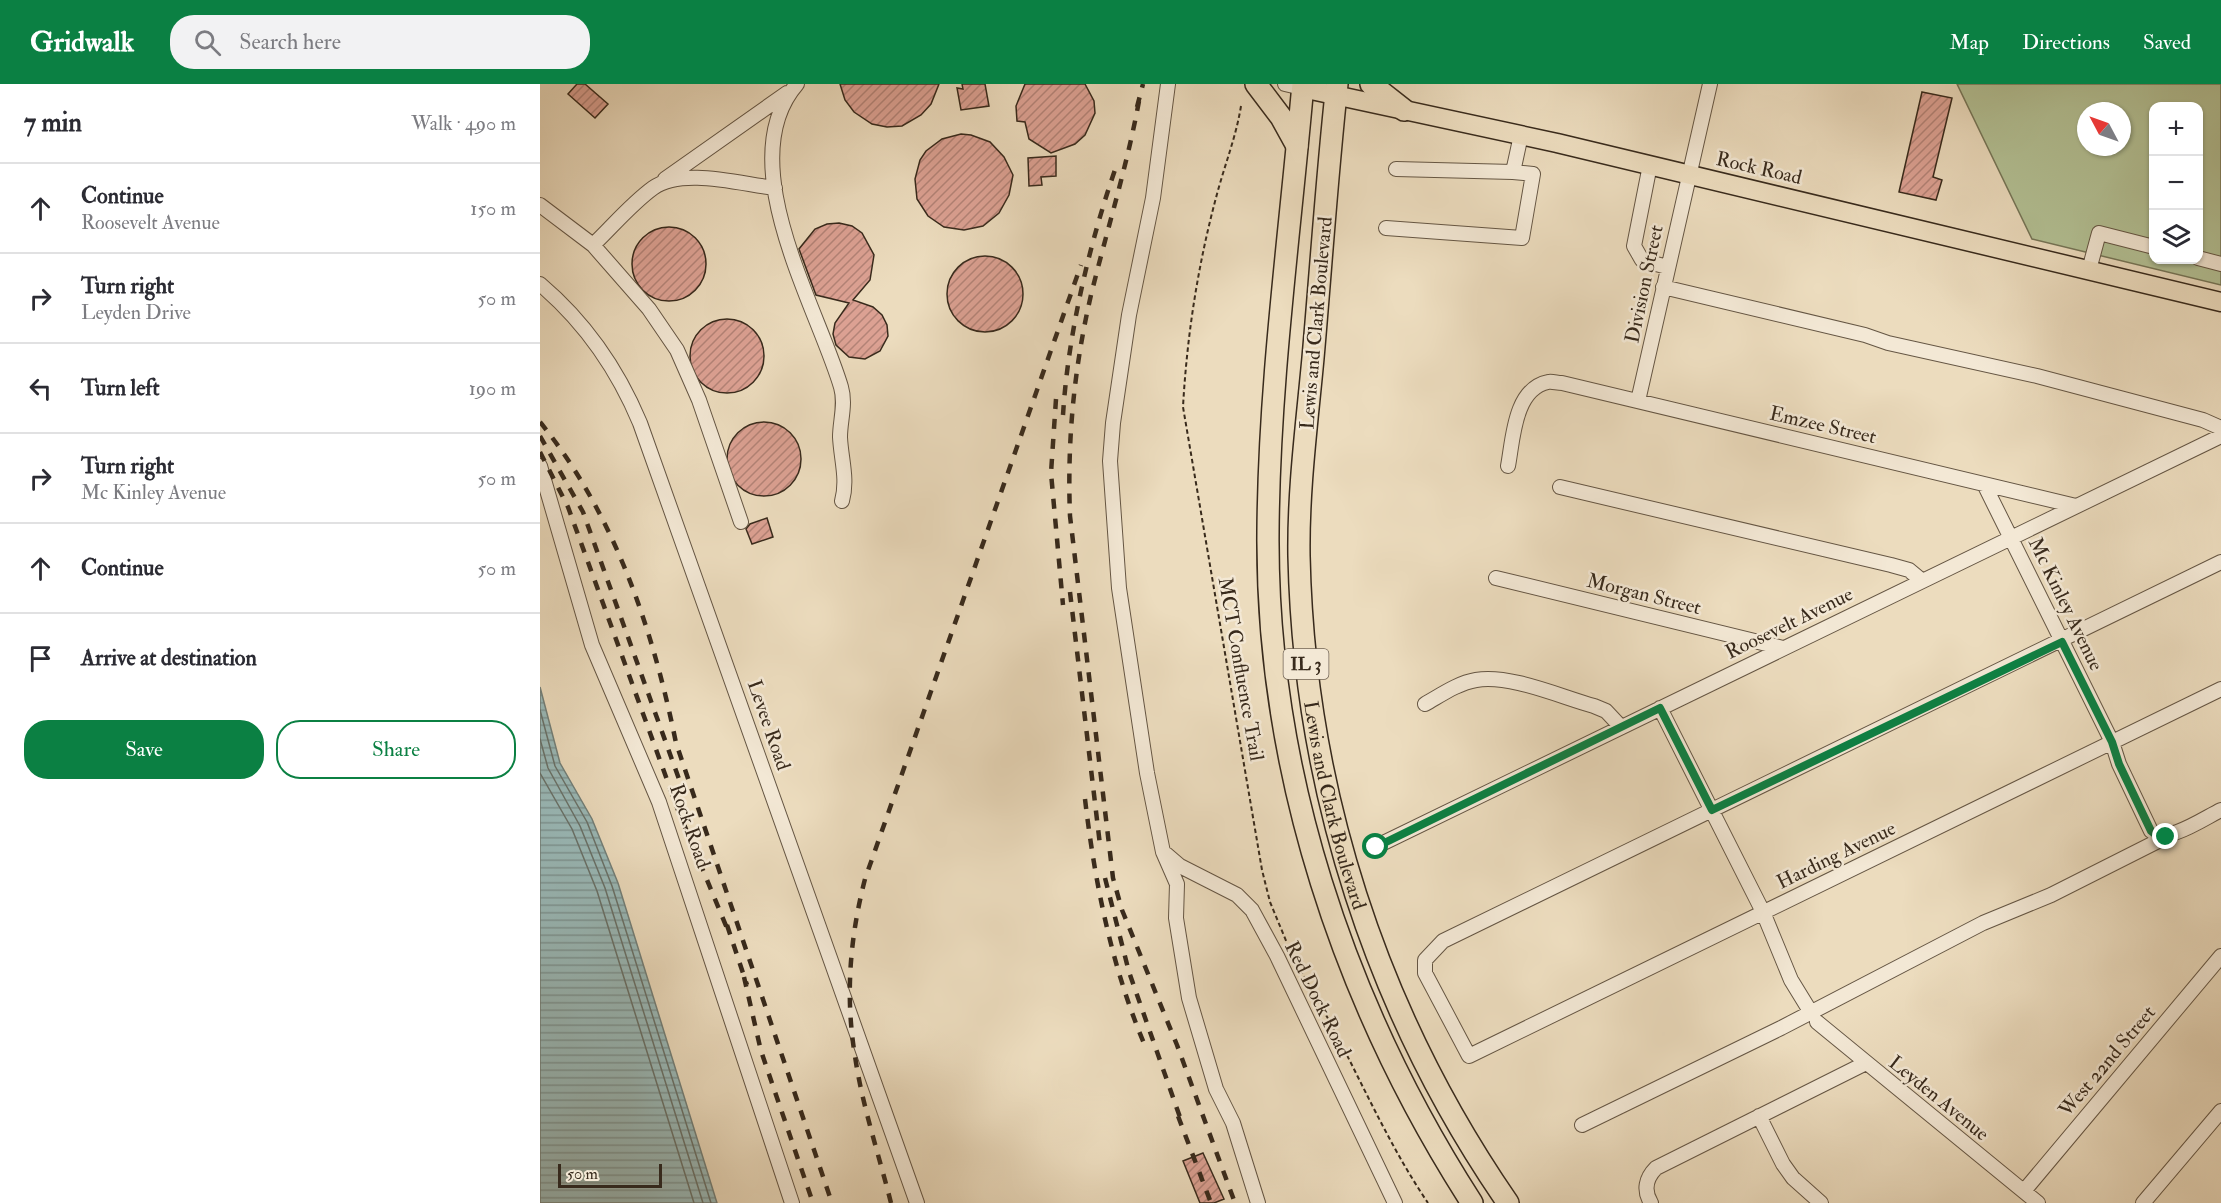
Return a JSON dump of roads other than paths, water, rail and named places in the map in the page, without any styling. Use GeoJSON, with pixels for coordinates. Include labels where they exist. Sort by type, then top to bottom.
{"type":"FeatureCollection","features":[{"type":"Feature","properties":{"kind":"highway"},"geometry":{"type":"LineString","coordinates":[[1256,84],[1281,117],[1297,146]]}},
{"type":"Feature","properties":{"kind":"highway"},"geometry":{"type":"LineString","coordinates":[[1371,84],[1404,110]]}},
{"type":"Feature","properties":{"kind":"highway","name":"Lewis and Clark Boulevard"},"geometry":{"type":"LineString","coordinates":[[1297,85],[1297,146],[1270,432],[1269,581],[1281,702],[1303,814],[1318,871],[1344,950],[1386,1051],[1416,1110],[1472,1203]]}},
{"type":"Feature","properties":{"kind":"highway","name":"Lewis and Clark Boulevard"},"geometry":{"type":"LineString","coordinates":[[1336,90],[1304,458],[1299,553],[1307,669],[1317,742],[1344,858],[1382,972],[1425,1066],[1451,1114],[1508,1203]]}},
{"type":"Feature","properties":{"kind":"main road","name":"Rock Road"},"geometry":{"type":"LineString","coordinates":[[1297,85],[1336,90],[1404,110],[1650,165],[2221,302]]}},
{"type":"Feature","properties":{"kind":"street"},"geometry":{"type":"LineString","coordinates":[[1168,84],[1151,208],[1129,315],[1113,423],[1110,461],[1119,588],[1147,772],[1163,852],[1177,884],[1176,918],[1197,1032],[1216,1089],[1233,1123],[1258,1203]]}},
{"type":"Feature","properties":{"kind":"street","name":"Division Street"},"geometry":{"type":"LineString","coordinates":[[1638,401],[1710,84]]}},
{"type":"Feature","properties":{"kind":"street"},"geometry":{"type":"LineString","coordinates":[[593,245],[654,187],[795,86]]}},
{"type":"Feature","properties":{"kind":"street"},"geometry":{"type":"LineString","coordinates":[[795,86],[784,101],[773,133],[771,164],[795,268],[842,389],[843,412],[840,437],[845,474],[842,501]]}},
{"type":"Feature","properties":{"kind":"street"},"geometry":{"type":"LineString","coordinates":[[1513,172],[1521,135]]}},
{"type":"Feature","properties":{"kind":"street"},"geometry":{"type":"LineString","coordinates":[[1650,165],[1634,246],[1642,260],[1667,267]]}},
{"type":"Feature","properties":{"kind":"street"},"geometry":{"type":"LineString","coordinates":[[1386,228],[1522,238],[1533,174],[1396,169]]}},
{"type":"Feature","properties":{"kind":"street"},"geometry":{"type":"LineString","coordinates":[[654,187],[674,179],[694,177],[775,188]]}},
{"type":"Feature","properties":{"kind":"street"},"geometry":{"type":"LineString","coordinates":[[540,205],[593,245],[649,309],[677,350],[699,400],[741,522]]}},
{"type":"Feature","properties":{"kind":"street"},"geometry":{"type":"LineString","coordinates":[[2090,270],[2099,233],[2149,246]]}},
{"type":"Feature","properties":{"kind":"street"},"geometry":{"type":"LineString","coordinates":[[2203,259],[2221,264]]}},
{"type":"Feature","properties":{"kind":"street","name":"Levee Road"},"geometry":{"type":"LineString","coordinates":[[540,285],[574,316],[594,339],[611,364],[636,414],[705,600],[917,1203]]}},
{"type":"Feature","properties":{"kind":"street"},"geometry":{"type":"LineString","coordinates":[[1663,286],[1899,346],[2037,376],[2194,417],[2221,428]]}},
{"type":"Feature","properties":{"kind":"street","name":"Emzee Street"},"geometry":{"type":"LineString","coordinates":[[1508,466],[1519,409],[1533,390],[1548,382],[1562,382],[2076,506]]}},
{"type":"Feature","properties":{"kind":"street","name":"Roosevelt Avenue"},"geometry":{"type":"LineString","coordinates":[[1376,847],[2221,436]]}},
{"type":"Feature","properties":{"kind":"street","name":"Rock Road"},"geometry":{"type":"LineString","coordinates":[[540,466],[592,645],[659,802],[792,1203]]}},
{"type":"Feature","properties":{"kind":"street","name":"Mc Kinley Avenue"},"geometry":{"type":"LineString","coordinates":[[1984,484],[2112,742],[2119,764],[2151,831],[2156,835],[2166,837]]}},
{"type":"Feature","properties":{"kind":"street"},"geometry":{"type":"LineString","coordinates":[[1560,487],[1891,564],[1909,570],[1921,580]]}},
{"type":"Feature","properties":{"kind":"street"},"geometry":{"type":"LineString","coordinates":[[1712,810],[2062,642],[2221,562]]}},
{"type":"Feature","properties":{"kind":"street","name":"Morgan Street"},"geometry":{"type":"LineString","coordinates":[[1496,578],[1783,648]]}},
{"type":"Feature","properties":{"kind":"street"},"geometry":{"type":"LineString","coordinates":[[1425,704],[1459,685],[1475,680],[1497,680],[1594,706],[1606,711],[1621,727]]}},
{"type":"Feature","properties":{"kind":"street","name":"Harding Avenue"},"geometry":{"type":"LineString","coordinates":[[1712,810],[1436,945],[1425,960],[1425,973],[1468,1056],[2221,689]]}},
{"type":"Feature","properties":{"kind":"street"},"geometry":{"type":"LineString","coordinates":[[1660,708],[1764,912],[1782,962],[1813,1017]]}},
{"type":"Feature","properties":{"kind":"street"},"geometry":{"type":"LineString","coordinates":[[1582,1125],[1813,1017],[1983,923],[2051,895],[2221,810]]}},
{"type":"Feature","properties":{"kind":"street","name":"Red Dock Road"},"geometry":{"type":"LineString","coordinates":[[1163,852],[1180,866],[1237,895],[1252,910],[1277,956],[1395,1203]]}},
{"type":"Feature","properties":{"kind":"street","name":"West 22nd Street"},"geometry":{"type":"LineString","coordinates":[[2024,1191],[2221,956]]}},
{"type":"Feature","properties":{"kind":"street","name":"Leyden Avenue"},"geometry":{"type":"LineString","coordinates":[[1813,1017],[2038,1203]]}},
{"type":"Feature","properties":{"kind":"street"},"geometry":{"type":"LineString","coordinates":[[1651,1203],[1646,1190],[1647,1181],[1656,1168],[1866,1063]]}},
{"type":"Feature","properties":{"kind":"street"},"geometry":{"type":"LineString","coordinates":[[2143,1203],[2221,1111]]}},
{"type":"Feature","properties":{"kind":"street"},"geometry":{"type":"LineString","coordinates":[[1759,1116],[1783,1164],[1793,1178],[1821,1203]]}},
{"type":"Feature","properties":{"kind":"water"},"geometry":{"type":"Polygon","coordinates":[[[540,687],[560,763],[592,819],[618,883],[717,1203],[540,1203],[540,687]]]}},
{"type":"Feature","properties":{"kind":"railway"},"geometry":{"type":"LineString","coordinates":[[1137,107],[1143,84]]}},
{"type":"Feature","properties":{"kind":"railway"},"geometry":{"type":"LineString","coordinates":[[1139,101],[1123,174],[1091,295],[1080,350],[1071,432],[1070,516],[1113,878],[1122,910],[1177,1045],[1235,1203]]}},
{"type":"Feature","properties":{"kind":"railway"},"geometry":{"type":"LineString","coordinates":[[1063,415],[1075,320],[1089,256],[1117,164]]}},
{"type":"Feature","properties":{"kind":"railway"},"geometry":{"type":"LineString","coordinates":[[891,1203],[862,1093],[852,1034],[851,967],[860,901],[865,879],[1081,265]]}},
{"type":"Feature","properties":{"kind":"railway"},"geometry":{"type":"LineString","coordinates":[[1056,399],[1051,473],[1063,605]]}},
{"type":"Feature","properties":{"kind":"railway"},"geometry":{"type":"LineString","coordinates":[[540,422],[566,457],[589,495],[627,574],[655,658],[676,743],[832,1203]]}},
{"type":"Feature","properties":{"kind":"railway"},"geometry":{"type":"LineString","coordinates":[[540,436],[583,512],[684,793]]}},
{"type":"Feature","properties":{"kind":"railway"},"geometry":{"type":"LineString","coordinates":[[540,452],[568,507],[678,810],[729,933]]}},
{"type":"Feature","properties":{"kind":"railway"},"geometry":{"type":"LineString","coordinates":[[1070,592],[1100,845]]}},
{"type":"Feature","properties":{"kind":"railway"},"geometry":{"type":"LineString","coordinates":[[1085,799],[1106,926],[1124,988],[1146,1048]]}},
{"type":"Feature","properties":{"kind":"railway"},"geometry":{"type":"LineString","coordinates":[[1105,878],[1129,972],[1182,1123]]}},
{"type":"Feature","properties":{"kind":"railway"},"geometry":{"type":"LineString","coordinates":[[727,925],[747,985]]}},
{"type":"Feature","properties":{"kind":"railway"},"geometry":{"type":"LineString","coordinates":[[744,977],[761,1051],[813,1203]]}},
{"type":"Feature","properties":{"kind":"railway"},"geometry":{"type":"LineString","coordinates":[[1178,1116],[1211,1203]]}}]}
